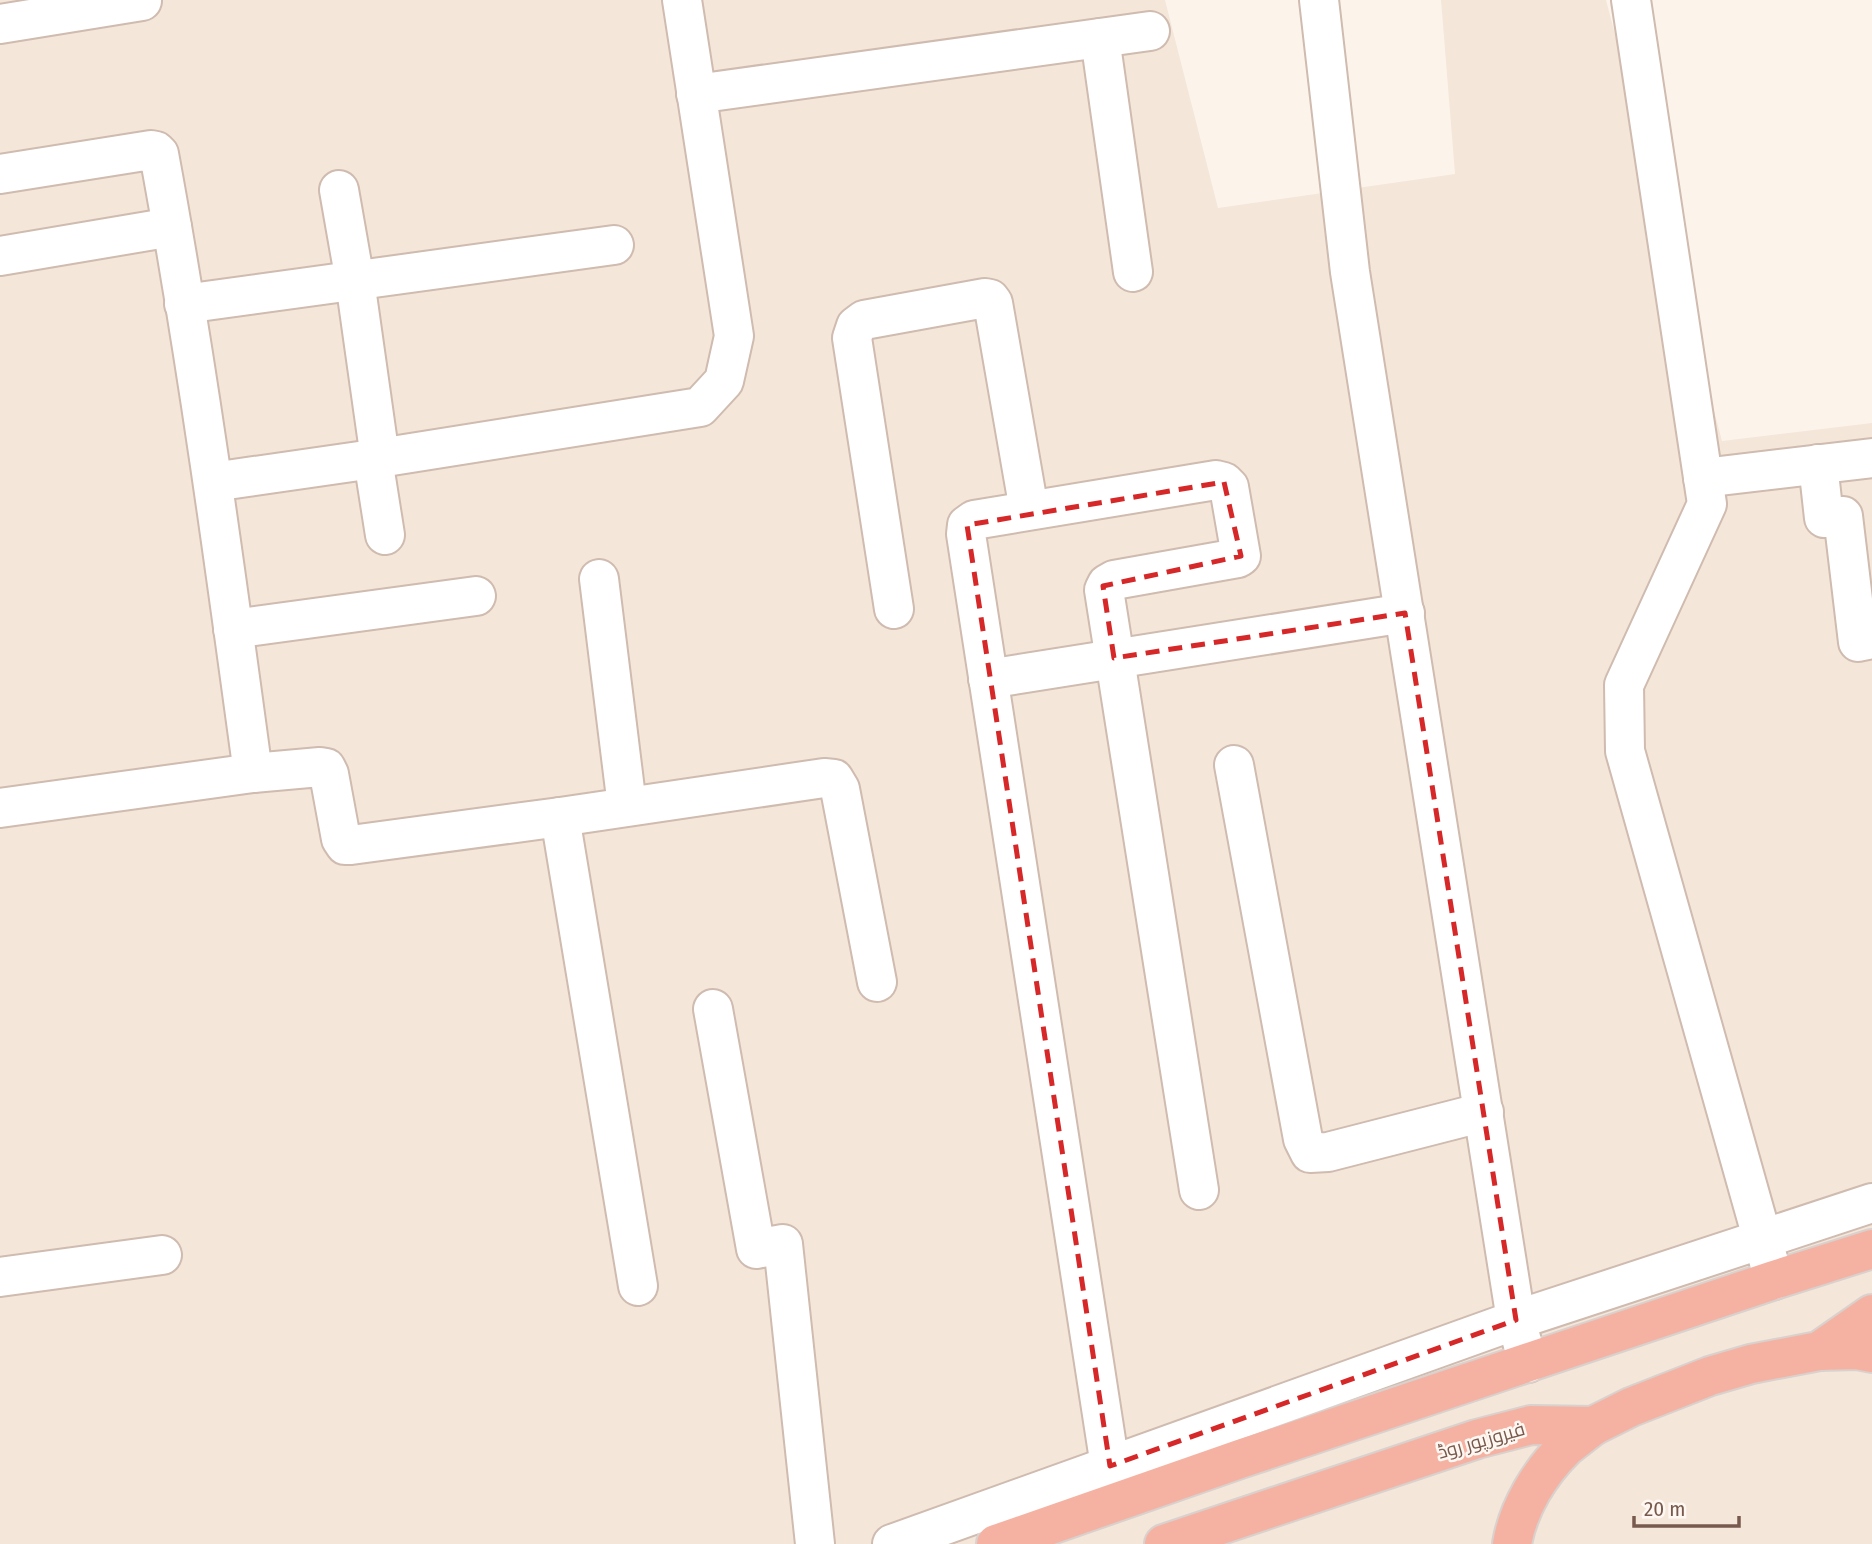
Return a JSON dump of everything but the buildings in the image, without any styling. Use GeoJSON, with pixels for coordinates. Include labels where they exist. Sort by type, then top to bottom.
{"type":"FeatureCollection","features":[{"type":"Feature","properties":{"kind":"highway"},"geometry":{"type":"LineString","coordinates":[[996,1544],[1227,1463],[1872,1249]]}},
{"type":"Feature","properties":{"kind":"highway","name":"فیروزپور روڈ"},"geometry":{"type":"LineString","coordinates":[[1164,1544],[1477,1439],[1531,1425],[1593,1426],[1631,1407],[1710,1376],[1751,1364],[1819,1350],[1872,1314]]}},
{"type":"Feature","properties":{"kind":"highway"},"geometry":{"type":"LineString","coordinates":[[1819,1350],[1857,1350],[1872,1353]]}},
{"type":"Feature","properties":{"kind":"highway"},"geometry":{"type":"LineString","coordinates":[[1512,1544],[1525,1504],[1543,1474],[1566,1448],[1593,1426]]}},
{"type":"Feature","properties":{"kind":"street"},"geometry":{"type":"LineString","coordinates":[[214,482],[700,407],[724,381],[734,336],[682,0]]}},
{"type":"Feature","properties":{"kind":"street"},"geometry":{"type":"LineString","coordinates":[[1319,0],[1350,272],[1516,1320],[1528,1363]]}},
{"type":"Feature","properties":{"kind":"street"},"geometry":{"type":"LineString","coordinates":[[1631,0],[1707,505],[1624,685],[1625,751],[1774,1280]]}},
{"type":"Feature","properties":{"kind":"street"},"geometry":{"type":"LineString","coordinates":[[0,24],[142,1]]}},
{"type":"Feature","properties":{"kind":"street"},"geometry":{"type":"LineString","coordinates":[[696,94],[1150,31]]}},
{"type":"Feature","properties":{"kind":"street"},"geometry":{"type":"LineString","coordinates":[[1100,38],[1133,272]]}},
{"type":"Feature","properties":{"kind":"street"},"geometry":{"type":"LineString","coordinates":[[0,174],[151,150],[159,154],[214,482],[253,774]]}},
{"type":"Feature","properties":{"kind":"street"},"geometry":{"type":"LineString","coordinates":[[339,190],[355,281],[385,535]]}},
{"type":"Feature","properties":{"kind":"street"},"geometry":{"type":"LineString","coordinates":[[0,256],[172,227]]}},
{"type":"Feature","properties":{"kind":"street"},"geometry":{"type":"LineString","coordinates":[[184,304],[614,246]]}},
{"type":"Feature","properties":{"kind":"street"},"geometry":{"type":"LineString","coordinates":[[894,609],[852,338],[856,326],[864,320],[990,299],[993,303],[1029,510]]}},
{"type":"Feature","properties":{"kind":"street"},"geometry":{"type":"LineString","coordinates":[[1703,478],[1872,457]]}},
{"type":"Feature","properties":{"kind":"street"},"geometry":{"type":"LineString","coordinates":[[1818,464],[1824,518],[1843,516],[1858,642],[1872,639]]}},
{"type":"Feature","properties":{"kind":"street"},"geometry":{"type":"LineString","coordinates":[[1110,1466],[966,534],[967,525],[974,520],[1216,480],[1229,487],[1241,556],[1114,580],[1107,584],[1104,590],[1199,1190]]}},
{"type":"Feature","properties":{"kind":"street"},"geometry":{"type":"LineString","coordinates":[[599,579],[627,806]]}},
{"type":"Feature","properties":{"kind":"street"},"geometry":{"type":"LineString","coordinates":[[233,629],[475,596]]}},
{"type":"Feature","properties":{"kind":"street"},"geometry":{"type":"LineString","coordinates":[[988,679],[1405,613]]}},
{"type":"Feature","properties":{"kind":"street"},"geometry":{"type":"LineString","coordinates":[[1234,765],[1303,1139],[1310,1153],[1328,1152],[1484,1112]]}},
{"type":"Feature","properties":{"kind":"street"},"geometry":{"type":"LineString","coordinates":[[0,808],[320,767],[326,768],[329,774],[341,839],[345,845],[351,845],[824,778],[834,779],[840,789],[877,982]]}},
{"type":"Feature","properties":{"kind":"street"},"geometry":{"type":"LineString","coordinates":[[560,817],[638,1286]]}},
{"type":"Feature","properties":{"kind":"street"},"geometry":{"type":"LineString","coordinates":[[713,1009],[756,1249],[783,1244],[815,1544]]}},
{"type":"Feature","properties":{"kind":"street"},"geometry":{"type":"LineString","coordinates":[[892,1544],[1516,1320],[1872,1203]]}},
{"type":"Feature","properties":{"kind":"street"},"geometry":{"type":"LineString","coordinates":[[0,1277],[162,1255]]}},
{"type":"Feature","properties":{"kind":"highlighted area"},"geometry":{"type":"Polygon","coordinates":[[[1224,482],[1241,556],[1103,586],[1114,658],[1405,613],[1516,1320],[1110,1466],[967,525],[1224,482]]]}},
{"type":"Feature","properties":{"kind":"shaded area"},"geometry":{"type":"Polygon","coordinates":[[[0,0],[1165,0],[1218,208],[1455,174],[1441,0],[1606,0],[1722,441],[1872,423],[1872,1544],[0,1544],[0,0]]]}}]}
